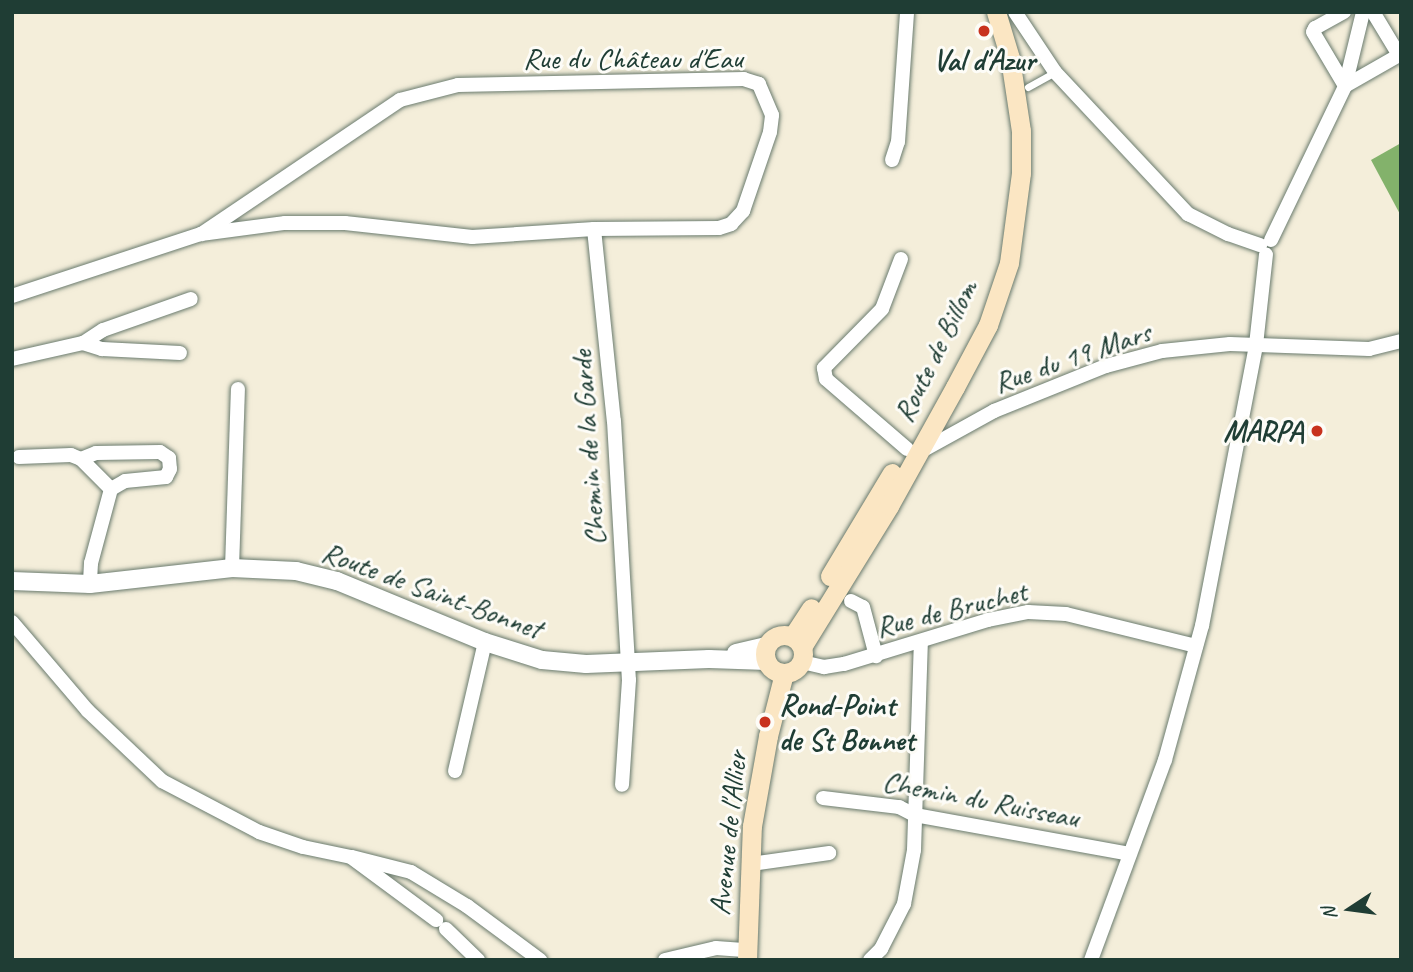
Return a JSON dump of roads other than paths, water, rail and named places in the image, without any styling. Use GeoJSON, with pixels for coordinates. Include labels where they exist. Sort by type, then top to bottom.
{"type":"FeatureCollection","features":[{"type":"Feature","properties":{"kind":"main road","name":"Route de Billom"},"geometry":{"type":"LineString","coordinates":[[799,649],[889,506],[912,452],[976,324],[996,269],[1006,228],[1011,174],[1010,128],[999,61],[984,12]]}},
{"type":"Feature","properties":{"kind":"main road","name":"Route de Billom"},"geometry":{"type":"LineString","coordinates":[[912,452],[988,325],[1009,263],[1021,173],[1021,131],[1010,58],[996,12]]}},
{"type":"Feature","properties":{"kind":"main road"},"geometry":{"type":"LineString","coordinates":[[777,636],[799,649],[797,668],[784,673],[777,671],[767,653],[777,636]]}},
{"type":"Feature","properties":{"kind":"main road","name":"Avenue de l'Allier"},"geometry":{"type":"LineString","coordinates":[[747,955],[758,789],[784,673]]}},
{"type":"Feature","properties":{"kind":"street"},"geometry":{"type":"LineString","coordinates":[[892,160],[898,142],[907,12]]}},
{"type":"Feature","properties":{"kind":"street"},"geometry":{"type":"LineString","coordinates":[[1015,12],[1055,72],[1188,214],[1228,234],[1266,247]]}},
{"type":"Feature","properties":{"kind":"street"},"geometry":{"type":"LineString","coordinates":[[1344,12],[1315,28],[1313,32],[1345,86]]}},
{"type":"Feature","properties":{"kind":"street"},"geometry":{"type":"LineString","coordinates":[[1091,960],[1165,760],[1196,646],[1256,345],[1266,247],[1345,86],[1363,12]]}},
{"type":"Feature","properties":{"kind":"street"},"geometry":{"type":"LineString","coordinates":[[1345,86],[1400,54],[1373,12]]}},
{"type":"Feature","properties":{"kind":"street","name":"Rue du Château d'Eau"},"geometry":{"type":"LineString","coordinates":[[12,296],[201,234],[285,223],[345,223],[472,237],[594,229],[719,228],[738,218],[770,132],[769,101],[759,85],[744,79],[458,85],[400,100],[201,234]]}},
{"type":"Feature","properties":{"kind":"street","name":"Chemin de la Garde"},"geometry":{"type":"LineString","coordinates":[[594,229],[614,421],[629,680],[622,785]]}},
{"type":"Feature","properties":{"kind":"street"},"geometry":{"type":"LineString","coordinates":[[901,259],[882,309],[824,368],[826,379],[912,452]]}},
{"type":"Feature","properties":{"kind":"street"},"geometry":{"type":"LineString","coordinates":[[12,359],[83,343],[103,330],[191,299]]}},
{"type":"Feature","properties":{"kind":"street","name":"Rue du 19 Mars"},"geometry":{"type":"LineString","coordinates":[[912,452],[994,411],[1106,366],[1162,351],[1230,344],[1368,349],[1401,341]]}},
{"type":"Feature","properties":{"kind":"street"},"geometry":{"type":"LineString","coordinates":[[83,343],[102,349],[180,353]]}},
{"type":"Feature","properties":{"kind":"street"},"geometry":{"type":"LineString","coordinates":[[232,568],[238,389]]}},
{"type":"Feature","properties":{"kind":"street"},"geometry":{"type":"LineString","coordinates":[[19,457],[59,455],[81,458],[96,453],[160,452],[169,458],[166,477],[125,481],[111,489],[91,563],[90,584]]}},
{"type":"Feature","properties":{"kind":"street"},"geometry":{"type":"LineString","coordinates":[[81,458],[111,489]]}},
{"type":"Feature","properties":{"kind":"street","name":"Route de Saint-Bonnet"},"geometry":{"type":"LineString","coordinates":[[12,581],[90,584],[232,568],[296,571],[337,581],[485,642],[542,660],[626,664],[767,653]]}},
{"type":"Feature","properties":{"kind":"street"},"geometry":{"type":"LineString","coordinates":[[851,601],[863,607],[876,656]]}},
{"type":"Feature","properties":{"kind":"street","name":"Rue de Bruchet"},"geometry":{"type":"LineString","coordinates":[[799,649],[824,667],[876,656],[988,620],[1048,612],[1196,646]]}},
{"type":"Feature","properties":{"kind":"street"},"geometry":{"type":"LineString","coordinates":[[12,622],[88,711],[162,781],[259,831],[303,847],[411,872],[467,906],[540,960]]}},
{"type":"Feature","properties":{"kind":"street"},"geometry":{"type":"LineString","coordinates":[[455,771],[485,642]]}},
{"type":"Feature","properties":{"kind":"street"},"geometry":{"type":"LineString","coordinates":[[870,960],[881,949],[904,904],[914,850],[921,643]]}},
{"type":"Feature","properties":{"kind":"street","name":"Chemin du Ruisseau"},"geometry":{"type":"LineString","coordinates":[[823,798],[899,807],[915,816],[1129,854]]}},
{"type":"Feature","properties":{"kind":"street"},"geometry":{"type":"LineString","coordinates":[[751,864],[829,853]]}},
{"type":"Feature","properties":{"kind":"street"},"geometry":{"type":"LineString","coordinates":[[351,857],[441,925],[478,960]]}},
{"type":"Feature","properties":{"kind":"street"},"geometry":{"type":"LineString","coordinates":[[665,960],[716,948],[747,955]]}},
{"type":"Feature","properties":{"kind":"lane"},"geometry":{"type":"LineString","coordinates":[[1028,87],[1055,72]]}},
{"type":"Feature","properties":{"kind":"place","name":"Val d'Azur"},"geometry":{"type":"Point","coordinates":[984,31]}},
{"type":"Feature","properties":{"kind":"place","name":"MARPA"},"geometry":{"type":"Point","coordinates":[1317,431]}},
{"type":"Feature","properties":{"kind":"place","name":"Rond-Point de St Bonnet"},"geometry":{"type":"Point","coordinates":[765,722]}}]}
